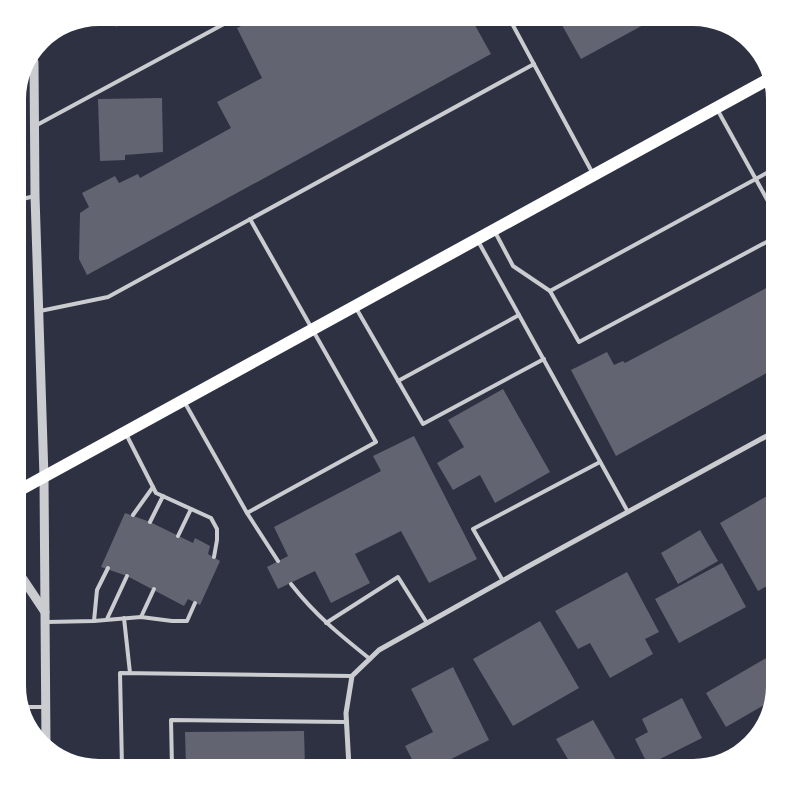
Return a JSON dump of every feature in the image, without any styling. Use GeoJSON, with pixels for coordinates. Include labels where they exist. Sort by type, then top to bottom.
{"type":"FeatureCollection","features":[{"type":"Feature","properties":{"kind":"main road"},"geometry":{"type":"LineString","coordinates":[[26,486],[763,82]]}},
{"type":"Feature","properties":{"kind":"street"},"geometry":{"type":"LineString","coordinates":[[34,67],[35,196],[44,476],[46,736]]}},
{"type":"Feature","properties":{"kind":"street"},"geometry":{"type":"LineString","coordinates":[[349,759],[346,713],[352,676],[380,650],[503,580],[766,436]]}},
{"type":"Feature","properties":{"kind":"street"},"geometry":{"type":"LineString","coordinates":[[26,584],[45,617]]}},
{"type":"Feature","properties":{"kind":"lane"},"geometry":{"type":"LineString","coordinates":[[35,126],[220,26]]}},
{"type":"Feature","properties":{"kind":"lane"},"geometry":{"type":"LineString","coordinates":[[513,26],[594,175]]}},
{"type":"Feature","properties":{"kind":"lane"},"geometry":{"type":"LineString","coordinates":[[40,311],[108,297],[534,64]]}},
{"type":"Feature","properties":{"kind":"lane"},"geometry":{"type":"LineString","coordinates":[[716,108],[766,197]]}},
{"type":"Feature","properties":{"kind":"lane"},"geometry":{"type":"LineString","coordinates":[[550,291],[766,173]]}},
{"type":"Feature","properties":{"kind":"lane"},"geometry":{"type":"LineString","coordinates":[[26,198],[35,196]]}},
{"type":"Feature","properties":{"kind":"lane"},"geometry":{"type":"LineString","coordinates":[[247,513],[376,442],[250,219]]}},
{"type":"Feature","properties":{"kind":"lane"},"geometry":{"type":"LineString","coordinates":[[494,230],[513,266],[550,291],[579,342],[766,242]]}},
{"type":"Feature","properties":{"kind":"lane"},"geometry":{"type":"LineString","coordinates":[[477,239],[628,512]]}},
{"type":"Feature","properties":{"kind":"lane"},"geometry":{"type":"LineString","coordinates":[[355,306],[423,424],[544,359]]}},
{"type":"Feature","properties":{"kind":"lane"},"geometry":{"type":"LineString","coordinates":[[398,381],[519,316]]}},
{"type":"Feature","properties":{"kind":"lane"},"geometry":{"type":"LineString","coordinates":[[183,400],[247,513],[278,561]]}},
{"type":"Feature","properties":{"kind":"lane"},"geometry":{"type":"LineString","coordinates":[[125,432],[156,493],[211,518],[217,529],[214,558]]}},
{"type":"Feature","properties":{"kind":"lane"},"geometry":{"type":"LineString","coordinates":[[503,580],[473,529],[600,462]]}},
{"type":"Feature","properties":{"kind":"lane"},"geometry":{"type":"LineString","coordinates":[[133,515],[153,487]]}},
{"type":"Feature","properties":{"kind":"lane"},"geometry":{"type":"LineString","coordinates":[[150,522],[163,496]]}},
{"type":"Feature","properties":{"kind":"lane"},"geometry":{"type":"LineString","coordinates":[[178,536],[191,509]]}},
{"type":"Feature","properties":{"kind":"lane"},"geometry":{"type":"LineString","coordinates":[[94,621],[97,590],[108,568]]}},
{"type":"Feature","properties":{"kind":"lane"},"geometry":{"type":"LineString","coordinates":[[107,619],[128,576]]}},
{"type":"Feature","properties":{"kind":"lane"},"geometry":{"type":"LineString","coordinates":[[326,624],[398,577],[427,623]]}},
{"type":"Feature","properties":{"kind":"lane"},"geometry":{"type":"LineString","coordinates":[[291,584],[308,606],[326,624],[370,659]]}},
{"type":"Feature","properties":{"kind":"lane"},"geometry":{"type":"LineString","coordinates":[[141,618],[154,589]]}},
{"type":"Feature","properties":{"kind":"lane"},"geometry":{"type":"LineString","coordinates":[[45,617],[94,621],[124,618],[187,621],[196,603]]}},
{"type":"Feature","properties":{"kind":"lane"},"geometry":{"type":"LineString","coordinates":[[124,618],[130,673]]}},
{"type":"Feature","properties":{"kind":"lane"},"geometry":{"type":"LineString","coordinates":[[122,759],[120,673],[352,676]]}},
{"type":"Feature","properties":{"kind":"lane"},"geometry":{"type":"LineString","coordinates":[[30,706],[46,707]]}},
{"type":"Feature","properties":{"kind":"lane"},"geometry":{"type":"LineString","coordinates":[[172,759],[171,720],[347,722]]}},
{"type":"Feature","properties":{"kind":"building"},"geometry":{"type":"Polygon","coordinates":[[[241,26],[475,26],[491,54],[87,275],[79,259],[80,213],[89,207],[82,193],[115,176],[119,183],[138,174],[140,178],[231,128],[217,102],[262,78],[237,28],[241,26]]]}},
{"type":"Feature","properties":{"kind":"building"},"geometry":{"type":"Polygon","coordinates":[[[562,26],[641,26],[581,59],[562,26]]]}},
{"type":"Feature","properties":{"kind":"building"},"geometry":{"type":"Polygon","coordinates":[[[162,98],[163,152],[125,155],[125,160],[100,161],[98,99],[162,98]]]}},
{"type":"Feature","properties":{"kind":"building"},"geometry":{"type":"Polygon","coordinates":[[[766,288],[766,373],[616,456],[571,370],[607,352],[614,365],[623,361],[625,363],[766,288]]]}},
{"type":"Feature","properties":{"kind":"building"},"geometry":{"type":"Polygon","coordinates":[[[503,389],[550,472],[495,503],[480,475],[453,490],[437,463],[464,447],[448,420],[503,389]]]}},
{"type":"Feature","properties":{"kind":"building"},"geometry":{"type":"Polygon","coordinates":[[[414,436],[477,559],[429,583],[401,531],[355,554],[370,583],[331,603],[315,571],[278,589],[267,567],[288,556],[274,527],[381,471],[373,456],[414,436]]]}},
{"type":"Feature","properties":{"kind":"building"},"geometry":{"type":"Polygon","coordinates":[[[766,497],[766,586],[758,591],[720,523],[766,497]]]}},
{"type":"Feature","properties":{"kind":"building"},"geometry":{"type":"Polygon","coordinates":[[[125,513],[150,522],[193,543],[195,538],[210,546],[208,554],[220,561],[200,605],[188,599],[184,606],[127,576],[101,567],[125,513]]]}},
{"type":"Feature","properties":{"kind":"building"},"geometry":{"type":"Polygon","coordinates":[[[700,530],[718,561],[678,584],[661,553],[700,530]]]}},
{"type":"Feature","properties":{"kind":"building"},"geometry":{"type":"Polygon","coordinates":[[[722,563],[746,607],[679,643],[655,599],[722,563]]]}},
{"type":"Feature","properties":{"kind":"building"},"geometry":{"type":"Polygon","coordinates":[[[627,572],[659,632],[645,639],[653,654],[610,678],[590,643],[578,649],[555,611],[627,572]]]}},
{"type":"Feature","properties":{"kind":"building"},"geometry":{"type":"Polygon","coordinates":[[[540,621],[579,688],[513,726],[473,659],[540,621]]]}},
{"type":"Feature","properties":{"kind":"building"},"geometry":{"type":"Polygon","coordinates":[[[766,658],[766,686],[763,706],[726,727],[706,693],[766,658]]]}},
{"type":"Feature","properties":{"kind":"building"},"geometry":{"type":"Polygon","coordinates":[[[453,667],[489,740],[451,759],[412,759],[405,746],[433,732],[411,689],[453,667]]]}},
{"type":"Feature","properties":{"kind":"building"},"geometry":{"type":"Polygon","coordinates":[[[682,698],[702,738],[660,759],[645,759],[635,739],[648,732],[642,719],[682,698]]]}},
{"type":"Feature","properties":{"kind":"building"},"geometry":{"type":"Polygon","coordinates":[[[593,720],[615,759],[568,759],[556,739],[593,720]]]}},
{"type":"Feature","properties":{"kind":"building"},"geometry":{"type":"Polygon","coordinates":[[[304,731],[305,759],[186,759],[185,732],[304,731]]]}}]}
